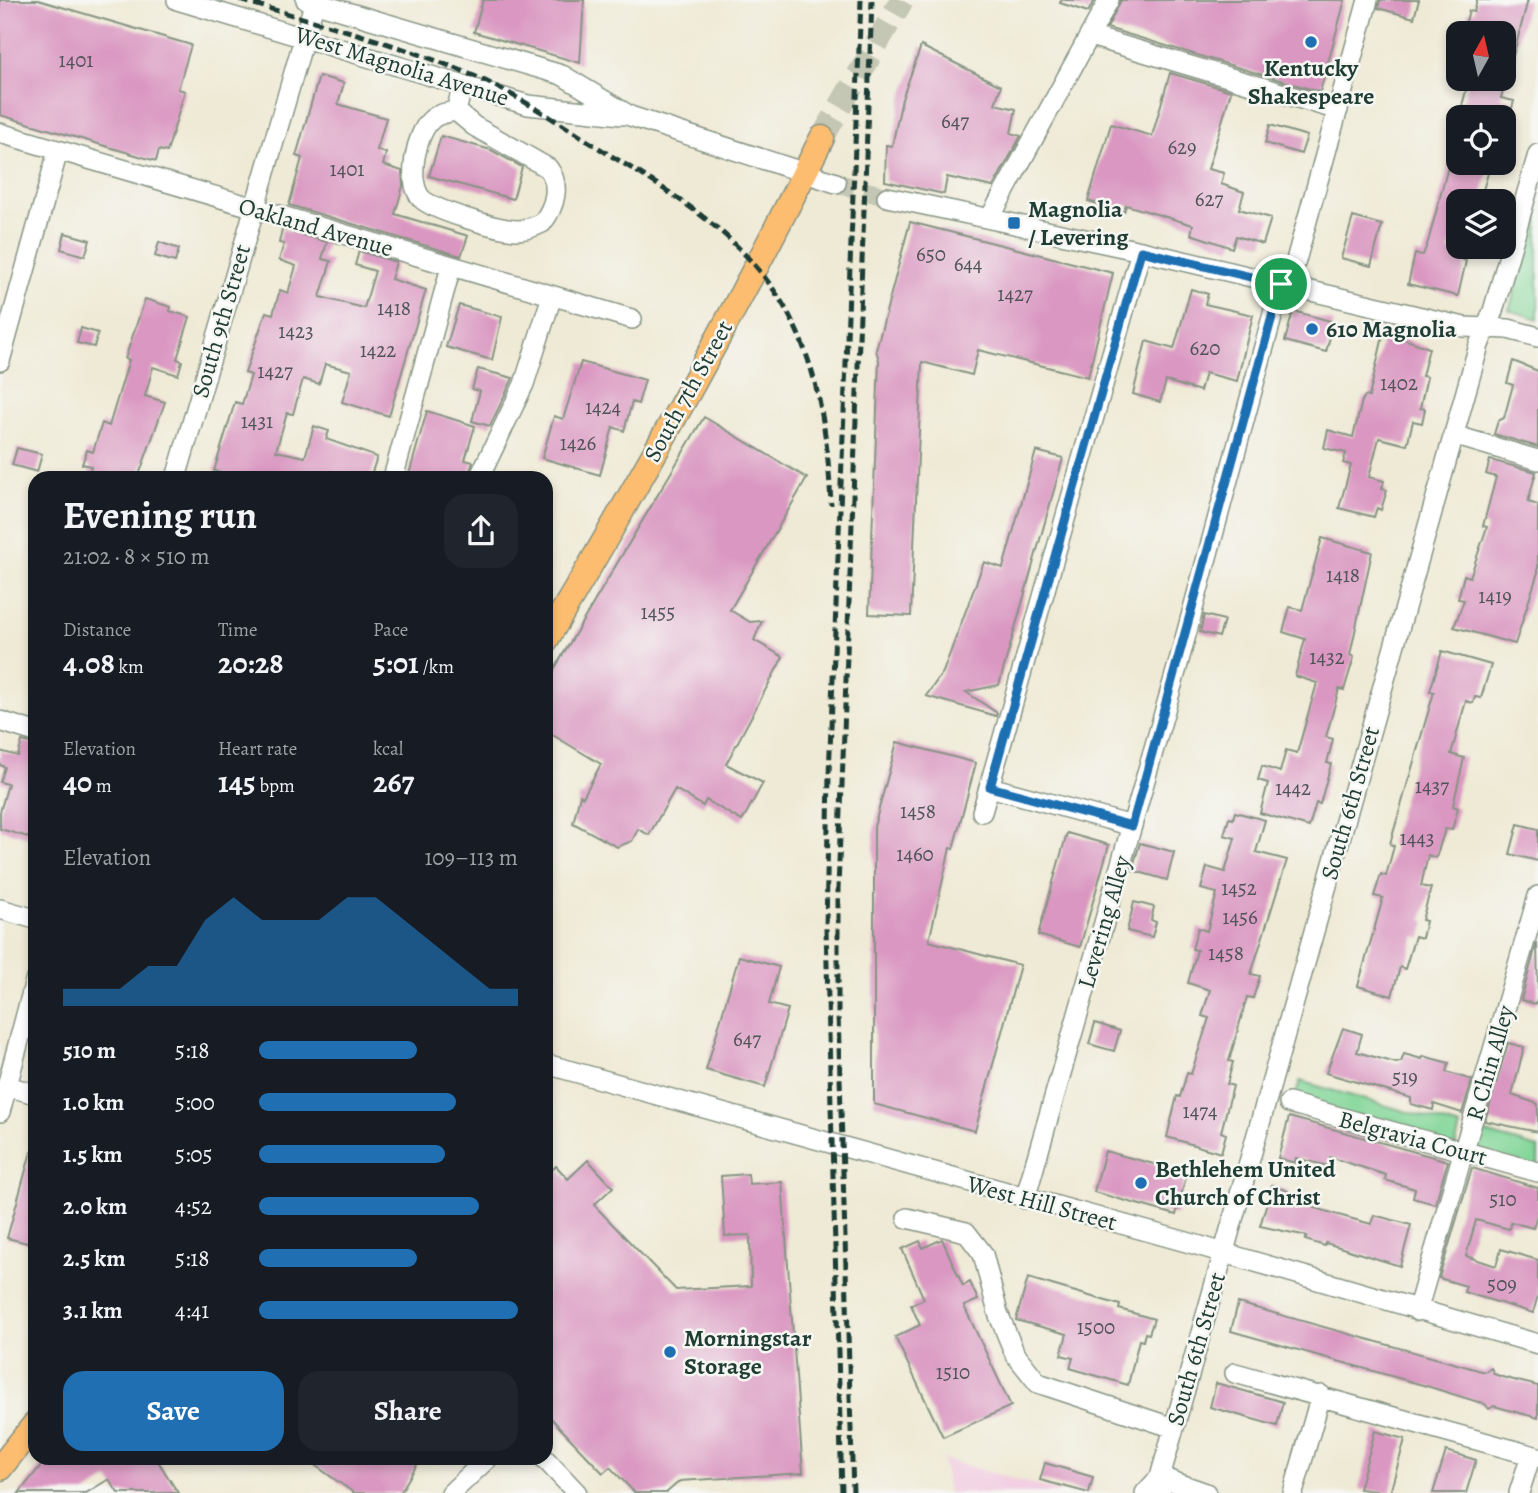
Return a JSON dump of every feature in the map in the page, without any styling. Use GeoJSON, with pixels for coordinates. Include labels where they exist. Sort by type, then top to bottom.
{"type":"FeatureCollection","features":[{"type":"Feature","properties":{"kind":"main road","name":"South 7th Street"},"geometry":{"type":"LineString","coordinates":[[553,628],[709,354],[822,138]]}},
{"type":"Feature","properties":{"kind":"main road"},"geometry":{"type":"LineString","coordinates":[[0,1468],[28,1433]]}},
{"type":"Feature","properties":{"kind":"street","name":"West Magnolia Avenue"},"geometry":{"type":"LineString","coordinates":[[177,0],[305,36],[528,105],[630,116],[836,183]]}},
{"type":"Feature","properties":{"kind":"street"},"geometry":{"type":"LineString","coordinates":[[990,218],[1109,0]]}},
{"type":"Feature","properties":{"kind":"street","name":"Levering Alley"},"geometry":{"type":"LineString","coordinates":[[1025,1199],[1132,826],[1281,284],[1295,264],[1368,0]]}},
{"type":"Feature","properties":{"kind":"street","name":"West Magnolia Avenue"},"geometry":{"type":"LineString","coordinates":[[310,2],[562,75],[630,116]]}},
{"type":"Feature","properties":{"kind":"street","name":"South 9th Street"},"geometry":{"type":"LineString","coordinates":[[178,471],[305,36],[310,2]]}},
{"type":"Feature","properties":{"kind":"street"},"geometry":{"type":"LineString","coordinates":[[1090,36],[1338,110]]}},
{"type":"Feature","properties":{"kind":"street"},"geometry":{"type":"LineString","coordinates":[[456,111],[463,85]]}},
{"type":"Feature","properties":{"kind":"street"},"geometry":{"type":"LineString","coordinates":[[456,111],[474,126],[548,167],[553,174],[555,201],[542,223],[515,230],[435,208],[421,199],[415,188],[414,172],[419,142],[430,121],[439,115],[456,111]]}},
{"type":"Feature","properties":{"kind":"street","name":"Oakland Avenue"},"geometry":{"type":"LineString","coordinates":[[0,133],[632,319]]}},
{"type":"Feature","properties":{"kind":"street"},"geometry":{"type":"LineString","coordinates":[[0,361],[58,151]]}},
{"type":"Feature","properties":{"kind":"street","name":"South 6th Street"},"geometry":{"type":"LineString","coordinates":[[1161,1485],[1174,1428],[1483,328],[1493,311],[1538,154]]}},
{"type":"Feature","properties":{"kind":"street"},"geometry":{"type":"LineString","coordinates":[[887,197],[1141,251],[1464,327],[1508,329],[1538,337]]}},
{"type":"Feature","properties":{"kind":"street"},"geometry":{"type":"LineString","coordinates":[[982,812],[1141,251]]}},
{"type":"Feature","properties":{"kind":"street"},"geometry":{"type":"LineString","coordinates":[[395,471],[452,267]]}},
{"type":"Feature","properties":{"kind":"street"},"geometry":{"type":"LineString","coordinates":[[482,471],[524,384],[552,296]]}},
{"type":"Feature","properties":{"kind":"street"},"geometry":{"type":"LineString","coordinates":[[1453,435],[1538,460]]}},
{"type":"Feature","properties":{"kind":"street"},"geometry":{"type":"LineString","coordinates":[[0,722],[28,730]]}},
{"type":"Feature","properties":{"kind":"street"},"geometry":{"type":"LineString","coordinates":[[990,787],[1132,826]]}},
{"type":"Feature","properties":{"kind":"street","name":"R Chin Alley"},"geometry":{"type":"LineString","coordinates":[[1417,1311],[1538,895]]}},
{"type":"Feature","properties":{"kind":"street"},"geometry":{"type":"LineString","coordinates":[[0,909],[28,917]]}},
{"type":"Feature","properties":{"kind":"street"},"geometry":{"type":"LineString","coordinates":[[28,1006],[3,1096],[28,1094]]}},
{"type":"Feature","properties":{"kind":"street","name":"West Hill Street"},"geometry":{"type":"LineString","coordinates":[[553,1066],[1538,1344]]}},
{"type":"Feature","properties":{"kind":"street","name":"Belgravia Court"},"geometry":{"type":"LineString","coordinates":[[1289,1103],[1538,1172]]}},
{"type":"Feature","properties":{"kind":"street"},"geometry":{"type":"LineString","coordinates":[[906,1218],[966,1233],[983,1254],[998,1313],[1015,1354],[1038,1383],[1174,1428]]}},
{"type":"Feature","properties":{"kind":"street"},"geometry":{"type":"LineString","coordinates":[[1235,1373],[1534,1456],[1519,1493]]}},
{"type":"Feature","properties":{"kind":"street"},"geometry":{"type":"LineString","coordinates":[[1293,1493],[1321,1395]]}},
{"type":"Feature","properties":{"kind":"street"},"geometry":{"type":"LineString","coordinates":[[451,1493],[481,1465]]}},
{"type":"Feature","properties":{"kind":"street"},"geometry":{"type":"LineString","coordinates":[[551,1465],[577,1493]]}},
{"type":"Feature","properties":{"kind":"street"},"geometry":{"type":"LineString","coordinates":[[1145,1493],[1161,1485],[1206,1493]]}},
{"type":"Feature","properties":{"kind":"shaded area"},"geometry":{"type":"Polygon","coordinates":[[[943,1459],[1063,1493],[948,1493],[943,1459]]]}},
{"type":"Feature","properties":{"kind":"green space"},"geometry":{"type":"Polygon","coordinates":[[[1538,213],[1538,319],[1509,310],[1538,213]]]}},
{"type":"Feature","properties":{"kind":"green space"},"geometry":{"type":"Polygon","coordinates":[[[1300,1081],[1460,1127],[1455,1147],[1294,1101],[1300,1081]]]}},
{"type":"Feature","properties":{"kind":"green space"},"geometry":{"type":"Polygon","coordinates":[[[1479,1131],[1538,1148],[1538,1170],[1473,1151],[1479,1131]]]}},
{"type":"Feature","properties":{"kind":"building"},"geometry":{"type":"Polygon","coordinates":[[[0,0],[38,0],[191,45],[178,89],[185,91],[167,152],[159,150],[156,161],[0,115],[0,0]]]}},
{"type":"Feature","properties":{"kind":"building"},"geometry":{"type":"Polygon","coordinates":[[[483,0],[584,0],[580,63],[474,32],[483,0]]]}},
{"type":"Feature","properties":{"kind":"building"},"geometry":{"type":"Polygon","coordinates":[[[1061,0],[1095,0],[1088,12],[1060,3],[1061,0]]]}},
{"type":"Feature","properties":{"kind":"building"},"geometry":{"type":"Polygon","coordinates":[[[1121,0],[1345,0],[1320,92],[1107,28],[1121,0]]]}},
{"type":"Feature","properties":{"kind":"building"},"geometry":{"type":"Polygon","coordinates":[[[1380,0],[1419,0],[1414,18],[1378,8],[1380,0]]]}},
{"type":"Feature","properties":{"kind":"building"},"geometry":{"type":"Polygon","coordinates":[[[1477,0],[1528,0],[1516,45],[1516,21],[1466,21],[1469,11],[1474,12],[1477,0]]]}},
{"type":"Feature","properties":{"kind":"building"},"geometry":{"type":"Polygon","coordinates":[[[921,46],[1001,86],[995,104],[1016,109],[1011,133],[1021,136],[993,187],[947,177],[944,194],[885,181],[886,145],[892,146],[902,99],[921,46]]]}},
{"type":"Feature","properties":{"kind":"building"},"geometry":{"type":"Polygon","coordinates":[[[1170,73],[1231,91],[1208,169],[1224,173],[1221,184],[1244,192],[1239,209],[1271,218],[1263,244],[1236,236],[1232,248],[1191,234],[1193,225],[1126,205],[1124,212],[1088,201],[1111,124],[1152,136],[1170,73]]]}},
{"type":"Feature","properties":{"kind":"building"},"geometry":{"type":"Polygon","coordinates":[[[319,76],[344,83],[338,104],[386,118],[377,150],[386,153],[383,165],[402,171],[403,186],[395,214],[468,236],[461,256],[289,205],[302,158],[296,156],[319,76]]]}},
{"type":"Feature","properties":{"kind":"building"},"geometry":{"type":"Polygon","coordinates":[[[1466,91],[1503,91],[1501,98],[1514,101],[1513,105],[1462,105],[1466,91]]]}},
{"type":"Feature","properties":{"kind":"building"},"geometry":{"type":"Polygon","coordinates":[[[1270,125],[1307,136],[1301,154],[1265,143],[1270,125]]]}},
{"type":"Feature","properties":{"kind":"building"},"geometry":{"type":"Polygon","coordinates":[[[441,136],[491,150],[522,167],[513,199],[429,176],[441,136]]]}},
{"type":"Feature","properties":{"kind":"building"},"geometry":{"type":"Polygon","coordinates":[[[1446,174],[1487,175],[1483,189],[1446,189],[1446,259],[1466,261],[1458,296],[1408,284],[1415,254],[1423,255],[1446,174]]]}},
{"type":"Feature","properties":{"kind":"building"},"geometry":{"type":"Polygon","coordinates":[[[1353,217],[1382,225],[1371,266],[1341,258],[1353,217]]]}},
{"type":"Feature","properties":{"kind":"building"},"geometry":{"type":"Polygon","coordinates":[[[910,222],[1113,273],[1088,377],[978,350],[972,375],[922,362],[911,616],[869,614],[879,360],[876,350],[910,222]]]}},
{"type":"Feature","properties":{"kind":"building"},"geometry":{"type":"Polygon","coordinates":[[[282,229],[327,242],[322,259],[331,261],[320,297],[364,308],[375,271],[355,265],[359,251],[396,262],[391,279],[426,290],[389,416],[342,402],[351,371],[325,364],[319,384],[303,379],[293,414],[287,413],[276,451],[305,457],[314,426],[329,431],[326,439],[377,457],[372,471],[214,471],[235,402],[242,404],[251,375],[245,373],[266,312],[273,314],[280,290],[288,293],[296,266],[279,260],[284,244],[279,243],[282,229]]]}},
{"type":"Feature","properties":{"kind":"building"},"geometry":{"type":"Polygon","coordinates":[[[65,233],[90,240],[85,256],[61,249],[65,233]]]}},
{"type":"Feature","properties":{"kind":"building"},"geometry":{"type":"Polygon","coordinates":[[[159,242],[179,249],[175,262],[155,256],[159,242]]]}},
{"type":"Feature","properties":{"kind":"building"},"geometry":{"type":"Polygon","coordinates":[[[1191,289],[1208,294],[1205,304],[1253,315],[1237,381],[1205,373],[1200,391],[1166,381],[1160,402],[1133,394],[1146,341],[1174,349],[1191,289]]]}},
{"type":"Feature","properties":{"kind":"building"},"geometry":{"type":"Polygon","coordinates":[[[145,299],[171,307],[170,311],[190,317],[177,359],[182,361],[178,375],[153,367],[145,396],[165,402],[140,471],[90,471],[91,466],[82,464],[87,450],[93,452],[102,423],[109,426],[129,360],[125,359],[145,299]]]}},
{"type":"Feature","properties":{"kind":"building"},"geometry":{"type":"Polygon","coordinates":[[[459,305],[502,317],[492,360],[446,347],[459,305]]]}},
{"type":"Feature","properties":{"kind":"building"},"geometry":{"type":"Polygon","coordinates":[[[1293,311],[1334,322],[1326,352],[1285,341],[1293,311]]]}},
{"type":"Feature","properties":{"kind":"building"},"geometry":{"type":"Polygon","coordinates":[[[81,328],[98,333],[94,347],[77,343],[81,328]]]}},
{"type":"Feature","properties":{"kind":"building"},"geometry":{"type":"Polygon","coordinates":[[[1383,336],[1404,339],[1429,348],[1422,376],[1427,377],[1420,408],[1425,409],[1422,423],[1413,421],[1407,445],[1379,438],[1369,477],[1384,481],[1382,489],[1387,490],[1381,510],[1377,508],[1374,517],[1339,508],[1351,465],[1343,463],[1346,453],[1324,448],[1328,430],[1353,437],[1362,401],[1365,396],[1369,397],[1383,336]]]}},
{"type":"Feature","properties":{"kind":"building"},"geometry":{"type":"Polygon","coordinates":[[[1513,361],[1538,371],[1538,447],[1494,434],[1498,421],[1504,418],[1513,385],[1507,383],[1513,361]]]}},
{"type":"Feature","properties":{"kind":"building"},"geometry":{"type":"Polygon","coordinates":[[[581,362],[645,380],[638,404],[632,402],[624,431],[613,427],[600,475],[542,458],[554,416],[563,419],[581,362]]]}},
{"type":"Feature","properties":{"kind":"building"},"geometry":{"type":"Polygon","coordinates":[[[478,369],[513,378],[490,426],[472,421],[480,391],[472,389],[478,369]]]}},
{"type":"Feature","properties":{"kind":"building"},"geometry":{"type":"Polygon","coordinates":[[[427,411],[475,426],[465,460],[473,462],[470,471],[410,471],[427,411]]]}},
{"type":"Feature","properties":{"kind":"building"},"geometry":{"type":"Polygon","coordinates":[[[704,417],[807,478],[730,610],[750,622],[762,621],[754,640],[783,657],[726,764],[763,783],[742,821],[706,800],[703,806],[675,789],[649,835],[638,829],[632,841],[617,847],[573,823],[580,795],[583,797],[601,764],[553,735],[553,671],[704,417]]]}},
{"type":"Feature","properties":{"kind":"building"},"geometry":{"type":"Polygon","coordinates":[[[17,448],[42,454],[37,471],[12,465],[17,448]]]}},
{"type":"Feature","properties":{"kind":"building"},"geometry":{"type":"Polygon","coordinates":[[[1036,451],[1063,458],[999,685],[966,692],[997,713],[996,716],[926,696],[943,672],[984,562],[1003,568],[1036,451]]]}},
{"type":"Feature","properties":{"kind":"building"},"geometry":{"type":"Polygon","coordinates":[[[1490,460],[1536,472],[1528,502],[1538,505],[1538,572],[1515,644],[1454,627],[1464,600],[1458,599],[1464,575],[1470,577],[1487,527],[1483,526],[1496,477],[1486,474],[1490,460]]]}},
{"type":"Feature","properties":{"kind":"building"},"geometry":{"type":"Polygon","coordinates":[[[1322,538],[1372,552],[1350,655],[1354,657],[1344,690],[1339,689],[1326,737],[1333,739],[1327,763],[1331,764],[1320,804],[1316,803],[1309,827],[1260,813],[1268,783],[1258,780],[1262,766],[1280,772],[1286,750],[1297,753],[1317,683],[1295,676],[1305,639],[1283,632],[1290,607],[1302,610],[1322,538]]]}},
{"type":"Feature","properties":{"kind":"building"},"geometry":{"type":"Polygon","coordinates":[[[1204,615],[1224,620],[1219,637],[1200,632],[1204,615]]]}},
{"type":"Feature","properties":{"kind":"building"},"geometry":{"type":"Polygon","coordinates":[[[1442,651],[1491,665],[1481,698],[1475,697],[1473,703],[1466,701],[1451,754],[1464,758],[1453,806],[1458,808],[1452,830],[1445,829],[1436,858],[1428,855],[1421,886],[1431,888],[1422,920],[1426,921],[1422,938],[1415,936],[1405,969],[1400,967],[1392,996],[1358,986],[1383,898],[1374,896],[1381,874],[1386,876],[1394,846],[1390,844],[1434,692],[1430,691],[1442,651]]]}},
{"type":"Feature","properties":{"kind":"building"},"geometry":{"type":"Polygon","coordinates":[[[22,741],[28,742],[28,837],[0,829],[0,812],[8,784],[0,782],[5,767],[0,765],[0,751],[18,756],[22,741]]]}},
{"type":"Feature","properties":{"kind":"building"},"geometry":{"type":"Polygon","coordinates":[[[897,742],[976,763],[953,849],[950,848],[929,941],[1020,965],[975,1131],[874,1104],[874,827],[897,742]]]}},
{"type":"Feature","properties":{"kind":"building"},"geometry":{"type":"Polygon","coordinates":[[[1235,812],[1265,820],[1256,852],[1287,860],[1251,974],[1260,976],[1253,998],[1247,997],[1229,1061],[1233,1062],[1227,1084],[1233,1086],[1221,1132],[1226,1134],[1221,1153],[1167,1137],[1177,1096],[1180,1097],[1187,1073],[1191,1074],[1209,1018],[1202,1016],[1210,990],[1188,983],[1197,950],[1192,949],[1198,928],[1207,931],[1217,893],[1201,889],[1207,867],[1225,872],[1235,838],[1224,835],[1229,818],[1233,819],[1235,812]]]}},
{"type":"Feature","properties":{"kind":"building"},"geometry":{"type":"Polygon","coordinates":[[[1518,824],[1538,829],[1538,861],[1510,854],[1518,824]]]}},
{"type":"Feature","properties":{"kind":"building"},"geometry":{"type":"Polygon","coordinates":[[[1067,833],[1109,845],[1080,947],[1038,935],[1067,833]]]}},
{"type":"Feature","properties":{"kind":"building"},"geometry":{"type":"Polygon","coordinates":[[[1140,843],[1174,852],[1167,880],[1132,870],[1140,843]]]}},
{"type":"Feature","properties":{"kind":"building"},"geometry":{"type":"Polygon","coordinates":[[[1134,902],[1154,907],[1151,920],[1156,922],[1152,937],[1127,931],[1134,902]]]}},
{"type":"Feature","properties":{"kind":"building"},"geometry":{"type":"Polygon","coordinates":[[[1537,942],[1538,996],[1536,1004],[1521,1000],[1537,942]]]}},
{"type":"Feature","properties":{"kind":"building"},"geometry":{"type":"Polygon","coordinates":[[[739,956],[779,967],[769,1004],[788,1009],[765,1087],[706,1070],[739,956]]]}},
{"type":"Feature","properties":{"kind":"building"},"geometry":{"type":"Polygon","coordinates":[[[1095,1023],[1120,1031],[1114,1051],[1089,1044],[1095,1023]]]}},
{"type":"Feature","properties":{"kind":"building"},"geometry":{"type":"Polygon","coordinates":[[[1343,1028],[1362,1034],[1357,1052],[1396,1063],[1401,1062],[1404,1054],[1449,1063],[1446,1072],[1472,1080],[1462,1113],[1434,1104],[1433,1110],[1411,1104],[1411,1098],[1326,1073],[1343,1028]]]}},
{"type":"Feature","properties":{"kind":"building"},"geometry":{"type":"Polygon","coordinates":[[[1508,1043],[1524,1047],[1512,1095],[1538,1104],[1538,1132],[1485,1121],[1508,1043]]]}},
{"type":"Feature","properties":{"kind":"building"},"geometry":{"type":"Polygon","coordinates":[[[1289,1117],[1448,1161],[1435,1204],[1413,1198],[1415,1189],[1385,1180],[1386,1175],[1330,1157],[1328,1166],[1296,1158],[1295,1163],[1278,1158],[1289,1117]]]}},
{"type":"Feature","properties":{"kind":"building","name":"Bethlehem United Church of Christ"},"geometry":{"type":"Polygon","coordinates":[[[1105,1151],[1187,1173],[1176,1215],[1094,1192],[1105,1151]]]}},
{"type":"Feature","properties":{"kind":"building","name":"Morningstar Storage"},"geometry":{"type":"Polygon","coordinates":[[[588,1160],[613,1187],[594,1205],[676,1290],[751,1286],[750,1235],[725,1236],[721,1176],[748,1174],[749,1184],[782,1182],[803,1473],[680,1481],[666,1493],[635,1493],[610,1467],[603,1473],[553,1420],[553,1169],[556,1166],[568,1179],[588,1160]]]}},
{"type":"Feature","properties":{"kind":"building"},"geometry":{"type":"Polygon","coordinates":[[[28,1163],[28,1243],[7,1238],[28,1163]]]}},
{"type":"Feature","properties":{"kind":"building"},"geometry":{"type":"Polygon","coordinates":[[[1472,1168],[1538,1188],[1538,1211],[1533,1228],[1511,1222],[1509,1229],[1476,1220],[1466,1256],[1496,1266],[1501,1249],[1538,1260],[1538,1295],[1533,1313],[1464,1292],[1466,1286],[1439,1278],[1472,1168]]]}},
{"type":"Feature","properties":{"kind":"building"},"geometry":{"type":"Polygon","coordinates":[[[1272,1185],[1288,1191],[1286,1199],[1342,1216],[1371,1224],[1374,1215],[1411,1225],[1400,1266],[1326,1243],[1325,1246],[1305,1240],[1307,1236],[1260,1226],[1272,1185]]]}},
{"type":"Feature","properties":{"kind":"building"},"geometry":{"type":"Polygon","coordinates":[[[942,1239],[963,1286],[970,1282],[978,1300],[964,1306],[1011,1406],[943,1437],[895,1337],[920,1325],[911,1305],[924,1299],[902,1249],[920,1241],[923,1248],[942,1239]]]}},
{"type":"Feature","properties":{"kind":"building"},"geometry":{"type":"Polygon","coordinates":[[[1028,1278],[1120,1305],[1119,1309],[1154,1319],[1149,1334],[1145,1333],[1143,1341],[1139,1340],[1128,1385],[1070,1368],[1073,1358],[1061,1355],[1067,1334],[1016,1320],[1028,1278]]]}},
{"type":"Feature","properties":{"kind":"building"},"geometry":{"type":"Polygon","coordinates":[[[1238,1303],[1485,1372],[1491,1368],[1494,1374],[1538,1386],[1538,1418],[1494,1406],[1489,1409],[1485,1404],[1430,1387],[1231,1331],[1238,1303]]]}},
{"type":"Feature","properties":{"kind":"building"},"geometry":{"type":"Polygon","coordinates":[[[1216,1383],[1283,1402],[1277,1426],[1210,1407],[1216,1383]]]}},
{"type":"Feature","properties":{"kind":"building"},"geometry":{"type":"Polygon","coordinates":[[[1375,1431],[1405,1439],[1390,1493],[1359,1489],[1375,1431]]]}},
{"type":"Feature","properties":{"kind":"building"},"geometry":{"type":"Polygon","coordinates":[[[1446,1451],[1476,1460],[1466,1493],[1433,1493],[1446,1451]]]}},
{"type":"Feature","properties":{"kind":"building"},"geometry":{"type":"Polygon","coordinates":[[[1045,1463],[1093,1477],[1089,1493],[1040,1480],[1045,1463]]]}},
{"type":"Feature","properties":{"kind":"building"},"geometry":{"type":"Polygon","coordinates":[[[41,1465],[160,1465],[178,1493],[118,1493],[109,1479],[86,1493],[19,1493],[41,1465]]]}},
{"type":"Feature","properties":{"kind":"building"},"geometry":{"type":"Polygon","coordinates":[[[315,1465],[417,1465],[400,1493],[354,1493],[315,1465]]]}},
{"type":"Feature","properties":{"kind":"tunnel"},"geometry":{"type":"LineString","coordinates":[[822,138],[902,0]]}},
{"type":"Feature","properties":{"kind":"tunnel"},"geometry":{"type":"LineString","coordinates":[[836,183],[887,197]]}},
{"type":"Feature","properties":{"kind":"railway"},"geometry":{"type":"LineString","coordinates":[[240,0],[383,42],[487,82],[647,178],[716,228],[757,267],[774,290],[800,337],[815,383],[825,432],[831,505]]}},
{"type":"Feature","properties":{"kind":"railway"},"geometry":{"type":"LineString","coordinates":[[842,1493],[826,929],[829,775],[861,0]]}},
{"type":"Feature","properties":{"kind":"railway"},"geometry":{"type":"LineString","coordinates":[[853,1493],[838,1014],[838,889],[872,0]]}},
{"type":"Feature","properties":{"kind":"place","name":"Kentucky Shakespeare"},"geometry":{"type":"Point","coordinates":[1311,42]}},
{"type":"Feature","properties":{"kind":"place","name":"Magnolia / Levering"},"geometry":{"type":"Point","coordinates":[1014,223]}},
{"type":"Feature","properties":{"kind":"place","name":"610 Magnolia"},"geometry":{"type":"Point","coordinates":[1312,329]}},
{"type":"Feature","properties":{"kind":"place","name":"Bethlehem United Church of Christ"},"geometry":{"type":"Point","coordinates":[1141,1183]}},
{"type":"Feature","properties":{"kind":"place","name":"Morningstar Storage"},"geometry":{"type":"Point","coordinates":[670,1352]}},
{"type":"Feature","properties":{"kind":"route"},"geometry":{"type":"LineString","coordinates":[[1141,251],[1281,284],[1132,826],[990,787],[1141,251]]}}]}
